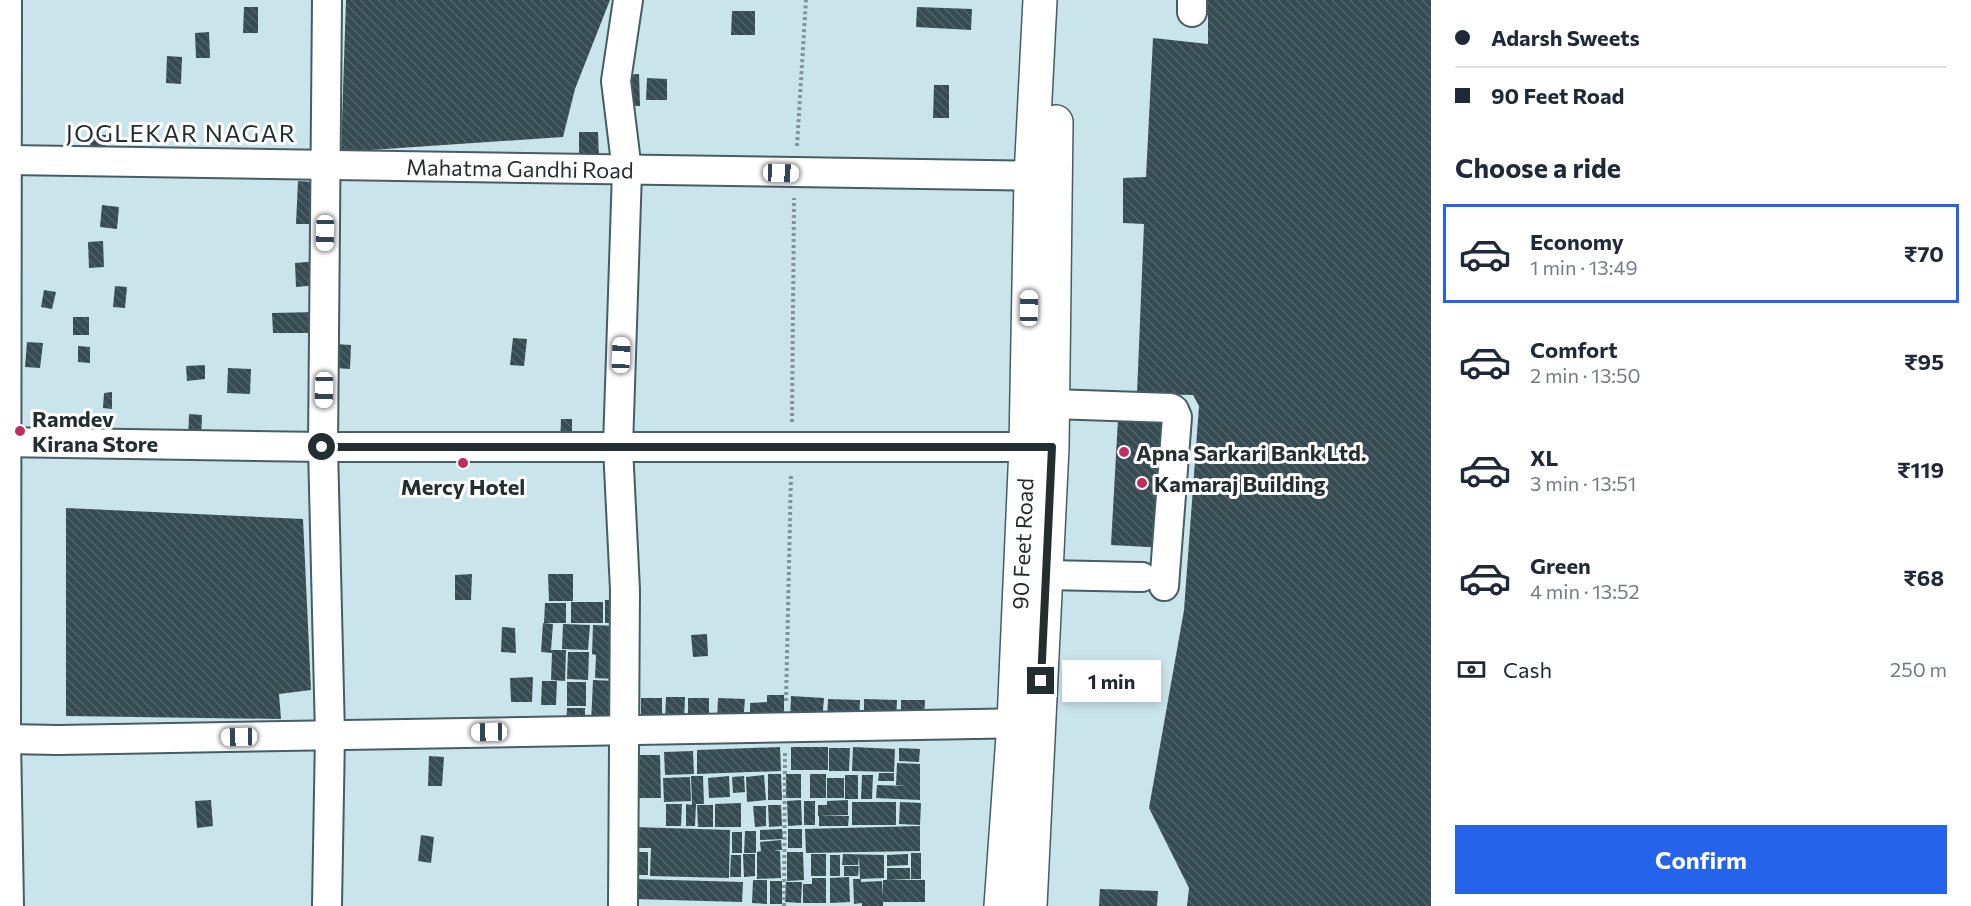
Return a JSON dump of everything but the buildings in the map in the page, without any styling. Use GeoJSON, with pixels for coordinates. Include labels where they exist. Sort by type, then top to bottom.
{"type":"FeatureCollection","features":[{"type":"Feature","properties":{"kind":"main road","name":"90 Feet Road"},"geometry":{"type":"LineString","coordinates":[[1026,723],[1046,575],[1039,447],[1052,404],[1043,177],[1040,0]]}},
{"type":"Feature","properties":{"kind":"main road","name":"90 Feet Road"},"geometry":{"type":"LineString","coordinates":[[1030,906],[1022,801],[1039,447],[1043,177],[1061,0]]}},
{"type":"Feature","properties":{"kind":"main road","name":"90 Feet Road"},"geometry":{"type":"LineString","coordinates":[[1001,906],[1022,801]]}},
{"type":"Feature","properties":{"kind":"street"},"geometry":{"type":"LineString","coordinates":[[7,0],[8,160],[4,442],[9,906]]}},
{"type":"Feature","properties":{"kind":"street"},"geometry":{"type":"LineString","coordinates":[[327,0],[322,447],[330,735],[327,906]]}},
{"type":"Feature","properties":{"kind":"street"},"geometry":{"type":"LineString","coordinates":[[623,906],[625,590],[618,447],[627,171],[616,81],[628,0]]}},
{"type":"Feature","properties":{"kind":"street","name":"Mahatma Gandhi Road"},"geometry":{"type":"LineString","coordinates":[[8,160],[1043,177]]}},
{"type":"Feature","properties":{"kind":"street"},"geometry":{"type":"LineString","coordinates":[[1046,575],[1153,582],[1177,417],[1171,408],[1052,404]]}},
{"type":"Feature","properties":{"kind":"street"},"geometry":{"type":"LineString","coordinates":[[4,442],[322,447],[1039,447]]}},
{"type":"Feature","properties":{"kind":"street"},"geometry":{"type":"LineString","coordinates":[[6,740],[1026,723]]}},
{"type":"Feature","properties":{"kind":"place","name":"Ramdev Kirana Store"},"geometry":{"type":"Point","coordinates":[20,431]}},
{"type":"Feature","properties":{"kind":"place","name":"Apna Sarkari Bank Ltd."},"geometry":{"type":"Point","coordinates":[1124,452]}},
{"type":"Feature","properties":{"kind":"place","name":"Mercy Hotel"},"geometry":{"type":"Point","coordinates":[463,463]}},
{"type":"Feature","properties":{"kind":"place","name":"Kamaraj Building"},"geometry":{"type":"Point","coordinates":[1142,483]}},
{"type":"Feature","properties":{"kind":"district","name":"JOGLEKAR NAGAR"},"geometry":{"type":"Point","coordinates":[181,132]}},
{"type":"Feature","properties":{"kind":"route"},"geometry":{"type":"LineString","coordinates":[[322,447],[1052,447],[1041,681]]}}]}
